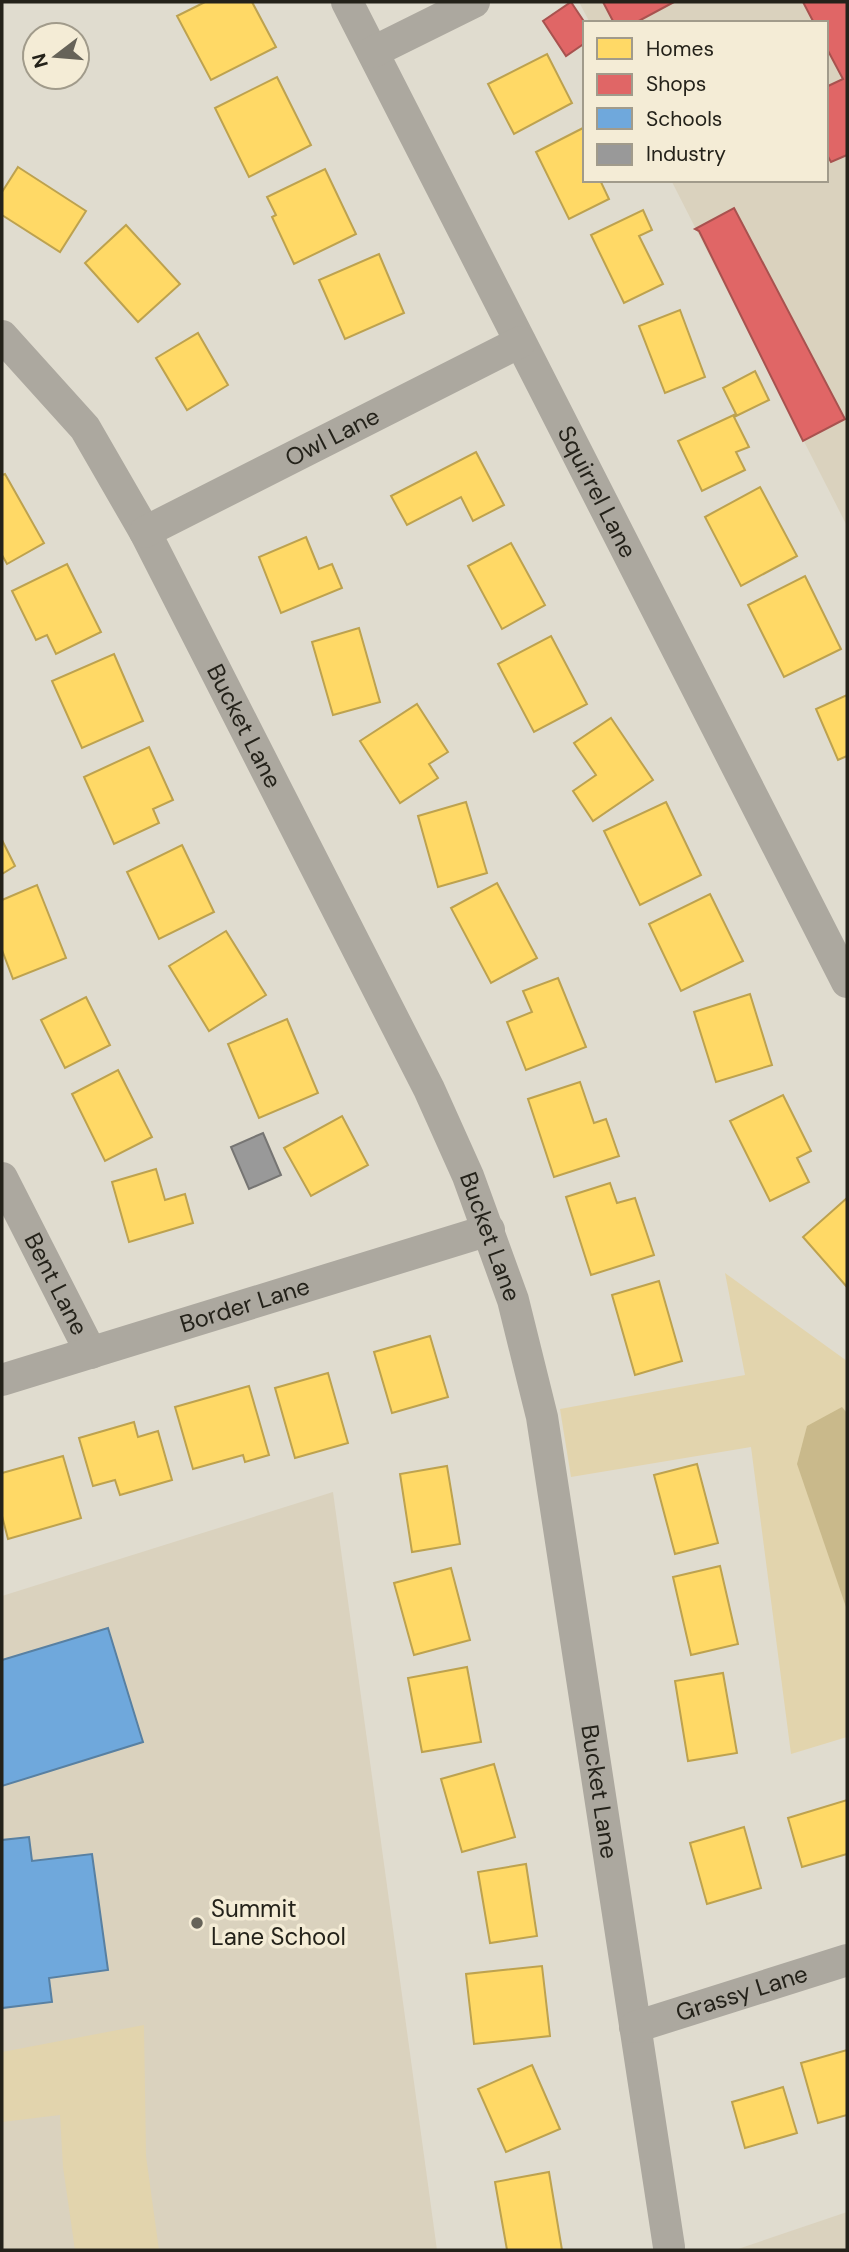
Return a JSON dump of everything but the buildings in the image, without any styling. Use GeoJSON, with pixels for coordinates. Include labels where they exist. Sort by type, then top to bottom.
{"type":"FeatureCollection","features":[{"type":"Feature","properties":{"kind":"street","name":"Squirrel Lane"},"geometry":{"type":"LineString","coordinates":[[347,2],[847,982]]}},
{"type":"Feature","properties":{"kind":"street"},"geometry":{"type":"LineString","coordinates":[[373,52],[474,2]]}},
{"type":"Feature","properties":{"kind":"street","name":"Bucket Lane"},"geometry":{"type":"LineString","coordinates":[[2,336],[85,428],[145,532],[429,1089],[489,1230],[513,1300],[542,1417],[669,2247]]}},
{"type":"Feature","properties":{"kind":"street","name":"Owl Lane"},"geometry":{"type":"LineString","coordinates":[[145,532],[520,342]]}},
{"type":"Feature","properties":{"kind":"street","name":"Bent Lane"},"geometry":{"type":"LineString","coordinates":[[2,1178],[91,1353]]}},
{"type":"Feature","properties":{"kind":"street","name":"Border Lane"},"geometry":{"type":"LineString","coordinates":[[2,1380],[489,1230]]}},
{"type":"Feature","properties":{"kind":"street","name":"Grassy Lane"},"geometry":{"type":"LineString","coordinates":[[635,2027],[847,1960]]}},
{"type":"Feature","properties":{"kind":"shaded area"},"geometry":{"type":"Polygon","coordinates":[[[579,2],[847,2],[847,526],[672,182],[828,182],[828,21],[589,21],[579,2]]]}},
{"type":"Feature","properties":{"kind":"shaded area"},"geometry":{"type":"Polygon","coordinates":[[[725,1273],[847,1361],[847,1737],[791,1754],[751,1447],[571,1477],[560,1409],[745,1375],[725,1273]]]}},
{"type":"Feature","properties":{"kind":"shaded area"},"geometry":{"type":"Polygon","coordinates":[[[842,1407],[847,1413],[847,1610],[797,1464],[807,1426],[842,1407]]]}},
{"type":"Feature","properties":{"kind":"shaded area","name":"Summit Lane School"},"geometry":{"type":"Polygon","coordinates":[[[333,1492],[437,2250],[2,2250],[2,1596],[333,1492]]]}},
{"type":"Feature","properties":{"kind":"shaded area"},"geometry":{"type":"Polygon","coordinates":[[[144,2025],[146,2156],[159,2250],[75,2250],[63,2167],[60,2115],[2,2122],[2,2052],[144,2025]]]}},
{"type":"Feature","properties":{"kind":"shaded area"},"geometry":{"type":"Polygon","coordinates":[[[847,2212],[847,2250],[735,2250],[847,2212]]]}},
{"type":"Feature","properties":{"kind":"place","name":"Summit Lane School"},"geometry":{"type":"Point","coordinates":[197,1923]}}]}
